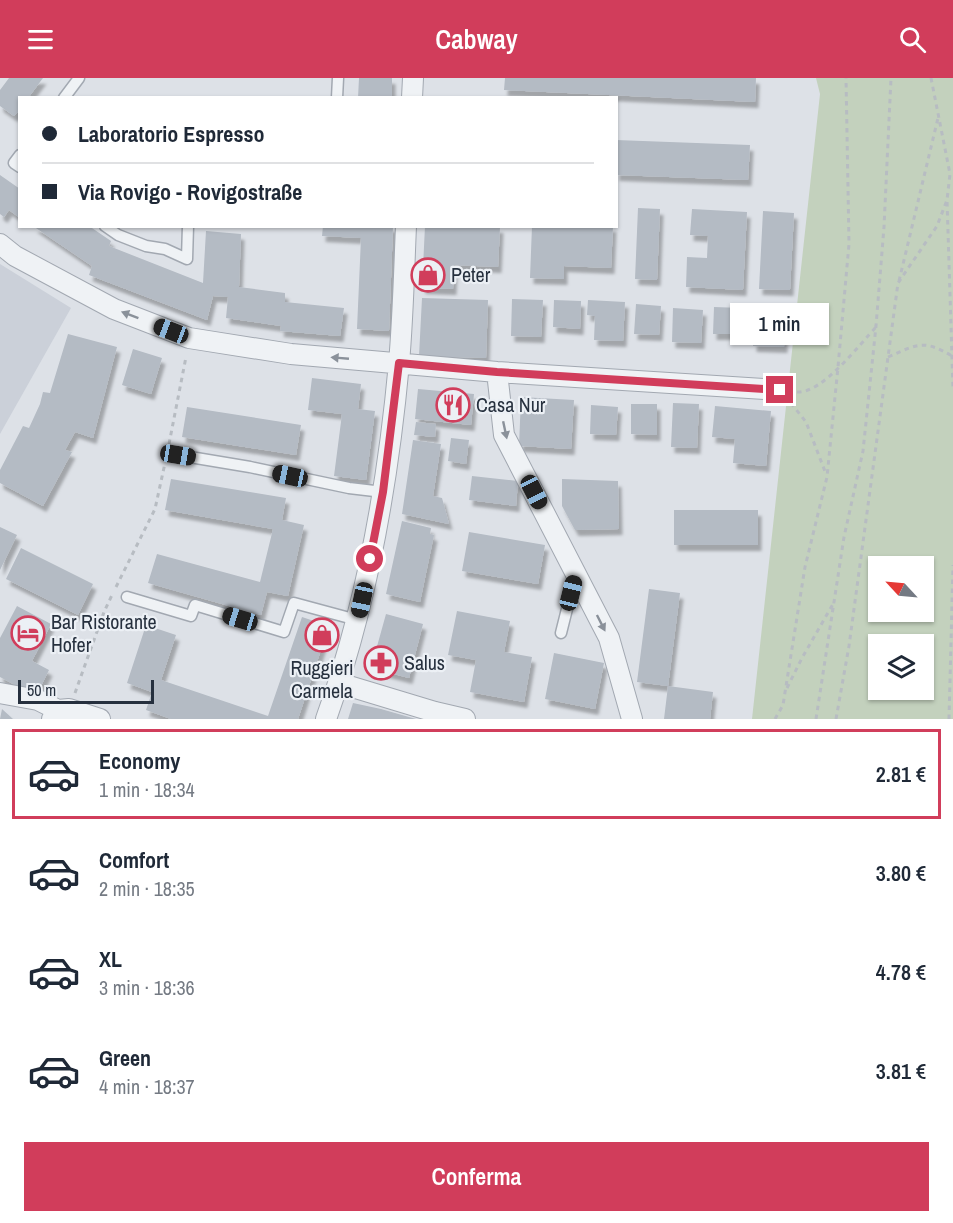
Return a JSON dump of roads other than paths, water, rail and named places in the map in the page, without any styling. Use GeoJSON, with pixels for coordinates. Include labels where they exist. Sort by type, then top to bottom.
{"type":"FeatureCollection","features":[{"type":"Feature","properties":{"kind":"street"},"geometry":{"type":"LineString","coordinates":[[412,96],[413,78]]}},
{"type":"Feature","properties":{"kind":"street"},"geometry":{"type":"LineString","coordinates":[[326,719],[357,620],[383,492],[399,363],[406,228]]}},
{"type":"Feature","properties":{"kind":"street"},"geometry":{"type":"LineString","coordinates":[[0,244],[15,256],[114,309],[189,338],[291,354],[497,372],[780,390]]}},
{"type":"Feature","properties":{"kind":"street"},"geometry":{"type":"LineString","coordinates":[[497,372],[504,435],[609,638],[632,719]]}},
{"type":"Feature","properties":{"kind":"street"},"geometry":{"type":"LineString","coordinates":[[339,683],[465,719]]}},
{"type":"Feature","properties":{"kind":"street"},"geometry":{"type":"LineString","coordinates":[[0,693],[38,700],[60,713],[100,719]]}},
{"type":"Feature","properties":{"kind":"lane"},"geometry":{"type":"LineString","coordinates":[[66,96],[79,78]]}},
{"type":"Feature","properties":{"kind":"lane"},"geometry":{"type":"LineString","coordinates":[[337,96],[338,78]]}},
{"type":"Feature","properties":{"kind":"lane"},"geometry":{"type":"LineString","coordinates":[[108,228],[118,235],[146,246],[165,249],[186,259],[188,228]]}},
{"type":"Feature","properties":{"kind":"lane"},"geometry":{"type":"LineString","coordinates":[[178,455],[250,467],[349,488],[383,492]]}},
{"type":"Feature","properties":{"kind":"lane"},"geometry":{"type":"LineString","coordinates":[[561,633],[576,573]]}},
{"type":"Feature","properties":{"kind":"lane"},"geometry":{"type":"LineString","coordinates":[[127,597],[191,616],[195,605],[284,632],[294,603],[357,620]]}},
{"type":"Feature","properties":{"kind":"place","name":"Peter"},"geometry":{"type":"Point","coordinates":[428,275]}},
{"type":"Feature","properties":{"kind":"place","name":"Casa Nur"},"geometry":{"type":"Point","coordinates":[453,405]}},
{"type":"Feature","properties":{"kind":"place","name":"Bar Ristorante Hofer"},"geometry":{"type":"Point","coordinates":[28,633]}},
{"type":"Feature","properties":{"kind":"place","name":"Ruggieri Carmela"},"geometry":{"type":"Point","coordinates":[322,635]}},
{"type":"Feature","properties":{"kind":"place","name":"Salus"},"geometry":{"type":"Point","coordinates":[381,663]}}]}
